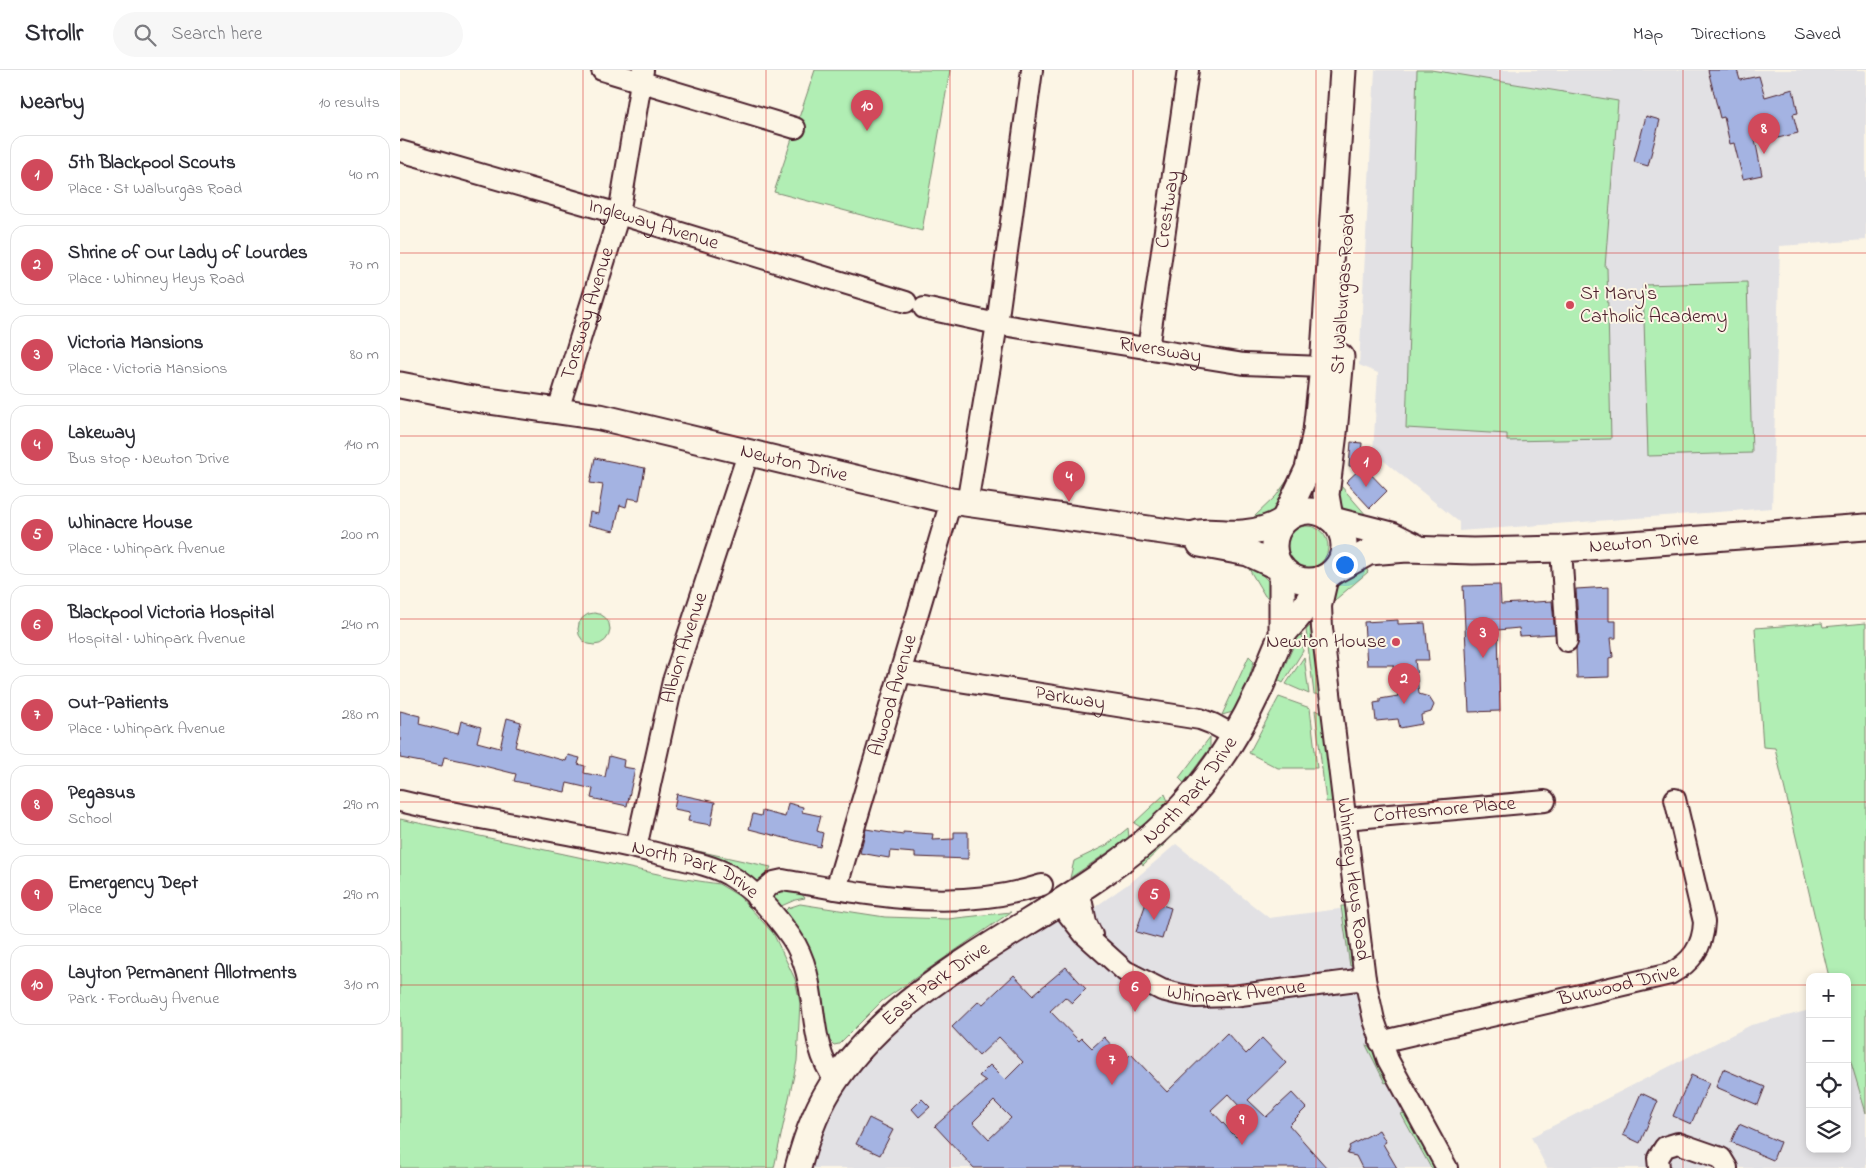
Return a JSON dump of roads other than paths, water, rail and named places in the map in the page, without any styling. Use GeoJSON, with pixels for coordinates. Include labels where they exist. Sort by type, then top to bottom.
{"type":"FeatureCollection","features":[{"type":"Feature","properties":{"kind":"main road","name":"St Walburgas Road"},"geometry":{"type":"LineString","coordinates":[[1284,520],[1308,469],[1313,447],[1323,367],[1342,70]]}},
{"type":"Feature","properties":{"kind":"main road","name":"St Walburgas Road"},"geometry":{"type":"LineString","coordinates":[[1331,519],[1326,495],[1341,356],[1360,70]]}},
{"type":"Feature","properties":{"kind":"main road","name":"Newton Drive"},"geometry":{"type":"LineString","coordinates":[[400,385],[461,397],[558,410],[652,427],[959,503],[1191,535],[1202,531],[1242,533],[1268,529],[1284,520]]}},
{"type":"Feature","properties":{"kind":"main road"},"geometry":{"type":"LineString","coordinates":[[1306,510],[1322,513],[1331,519],[1342,532],[1344,545],[1342,558],[1328,575],[1303,581],[1291,576],[1282,569],[1276,558],[1274,542],[1276,533],[1284,520],[1291,515],[1306,510]]}},
{"type":"Feature","properties":{"kind":"main road","name":"Newton Drive"},"geometry":{"type":"LineString","coordinates":[[1331,519],[1392,535],[1420,549]]}},
{"type":"Feature","properties":{"kind":"main road","name":"Newton Drive"},"geometry":{"type":"LineString","coordinates":[[1328,575],[1369,552],[1420,549],[1473,552],[1561,549],[1866,527]]}},
{"type":"Feature","properties":{"kind":"main road","name":"Newton Drive"},"geometry":{"type":"LineString","coordinates":[[1191,535],[1200,544],[1248,553],[1282,569]]}},
{"type":"Feature","properties":{"kind":"main road","name":"North Park Drive"},"geometry":{"type":"LineString","coordinates":[[1282,569],[1282,637]]}},
{"type":"Feature","properties":{"kind":"main road","name":"North Park Drive"},"geometry":{"type":"LineString","coordinates":[[1048,895],[1079,889],[1124,858],[1171,818],[1209,775],[1235,736],[1263,683],[1282,637],[1328,575]]}},
{"type":"Feature","properties":{"kind":"main road","name":"East Park Drive"},"geometry":{"type":"LineString","coordinates":[[798,1168],[812,1123],[835,1080],[858,1050],[886,1022],[969,960],[1048,895]]}},
{"type":"Feature","properties":{"kind":"street"},"geometry":{"type":"LineString","coordinates":[[602,70],[642,76],[795,128]]}},
{"type":"Feature","properties":{"kind":"street","name":"Alwood Avenue"},"geometry":{"type":"LineString","coordinates":[[836,889],[902,672],[959,503],[997,324],[1032,70]]}},
{"type":"Feature","properties":{"kind":"street","name":"Crestway"},"geometry":{"type":"LineString","coordinates":[[1148,349],[1188,70]]}},
{"type":"Feature","properties":{"kind":"street","name":"Torsway Avenue"},"geometry":{"type":"LineString","coordinates":[[558,410],[619,214],[642,76]]}},
{"type":"Feature","properties":{"kind":"street","name":"Ingleway Avenue"},"geometry":{"type":"LineString","coordinates":[[400,152],[619,214],[915,305],[997,324]]}},
{"type":"Feature","properties":{"kind":"street","name":"Riversway"},"geometry":{"type":"LineString","coordinates":[[997,324],[1244,364],[1323,367]]}},
{"type":"Feature","properties":{"kind":"street","name":"Albion Avenue"},"geometry":{"type":"LineString","coordinates":[[636,848],[673,681],[749,451]]}},
{"type":"Feature","properties":{"kind":"street"},"geometry":{"type":"LineString","coordinates":[[1561,549],[1567,641]]}},
{"type":"Feature","properties":{"kind":"street","name":"Whinney Heys Road"},"geometry":{"type":"LineString","coordinates":[[1328,575],[1321,606],[1322,628],[1365,979],[1380,1042],[1447,1168]]}},
{"type":"Feature","properties":{"kind":"street","name":"Parkway"},"geometry":{"type":"LineString","coordinates":[[902,672],[1200,719],[1235,736]]}},
{"type":"Feature","properties":{"kind":"street","name":"Burwood Drive"},"geometry":{"type":"LineString","coordinates":[[1380,1042],[1670,974],[1682,968],[1698,948],[1703,936],[1704,922],[1675,799]]}},
{"type":"Feature","properties":{"kind":"street","name":"North Park Drive"},"geometry":{"type":"LineString","coordinates":[[400,801],[636,848],[712,868],[728,875],[756,897],[774,882],[783,880],[905,900],[946,900],[1026,890],[1048,895]]}},
{"type":"Feature","properties":{"kind":"street","name":"Cottesmore Place"},"geometry":{"type":"LineString","coordinates":[[1344,819],[1546,801]]}},
{"type":"Feature","properties":{"kind":"street","name":"Whinpark Avenue"},"geometry":{"type":"LineString","coordinates":[[1079,889],[1086,923],[1094,941]]}},
{"type":"Feature","properties":{"kind":"street","name":"Whinpark Avenue"},"geometry":{"type":"LineString","coordinates":[[1048,895],[1109,958],[1136,978],[1162,990],[1195,997],[1232,996],[1365,979]]}},
{"type":"Feature","properties":{"kind":"street"},"geometry":{"type":"LineString","coordinates":[[756,897],[783,927],[798,950],[810,979],[821,1056],[835,1080]]}},
{"type":"Feature","properties":{"kind":"street"},"geometry":{"type":"LineString","coordinates":[[1659,1168],[1658,1158],[1665,1147],[1678,1143],[1722,1158],[1727,1168]]}},
{"type":"Feature","properties":{"kind":"place","name":"Layton Permanent Allotments"},"geometry":{"type":"Point","coordinates":[867,131]}},
{"type":"Feature","properties":{"kind":"place","name":"Pegasus"},"geometry":{"type":"Point","coordinates":[1764,154]}},
{"type":"Feature","properties":{"kind":"place","name":"St Mary's Catholic Academy"},"geometry":{"type":"Point","coordinates":[1570,305]}},
{"type":"Feature","properties":{"kind":"place","name":"5th Blackpool Scouts"},"geometry":{"type":"Point","coordinates":[1366,487]}},
{"type":"Feature","properties":{"kind":"place","name":"Lakeway"},"geometry":{"type":"Point","coordinates":[1069,502]}},
{"type":"Feature","properties":{"kind":"place","name":"Newton House"},"geometry":{"type":"Point","coordinates":[1396,642]}},
{"type":"Feature","properties":{"kind":"place","name":"Victoria Mansions"},"geometry":{"type":"Point","coordinates":[1483,658]}},
{"type":"Feature","properties":{"kind":"place","name":"Shrine of Our Lady of Lourdes"},"geometry":{"type":"Point","coordinates":[1404,704]}},
{"type":"Feature","properties":{"kind":"place","name":"Whinacre House"},"geometry":{"type":"Point","coordinates":[1154,920]}},
{"type":"Feature","properties":{"kind":"place","name":"Blackpool Victoria Hospital"},"geometry":{"type":"Point","coordinates":[1135,1012]}},
{"type":"Feature","properties":{"kind":"place","name":"Out-Patients"},"geometry":{"type":"Point","coordinates":[1112,1085]}},
{"type":"Feature","properties":{"kind":"place","name":"Emergency Dept"},"geometry":{"type":"Point","coordinates":[1242,1145]}}]}
